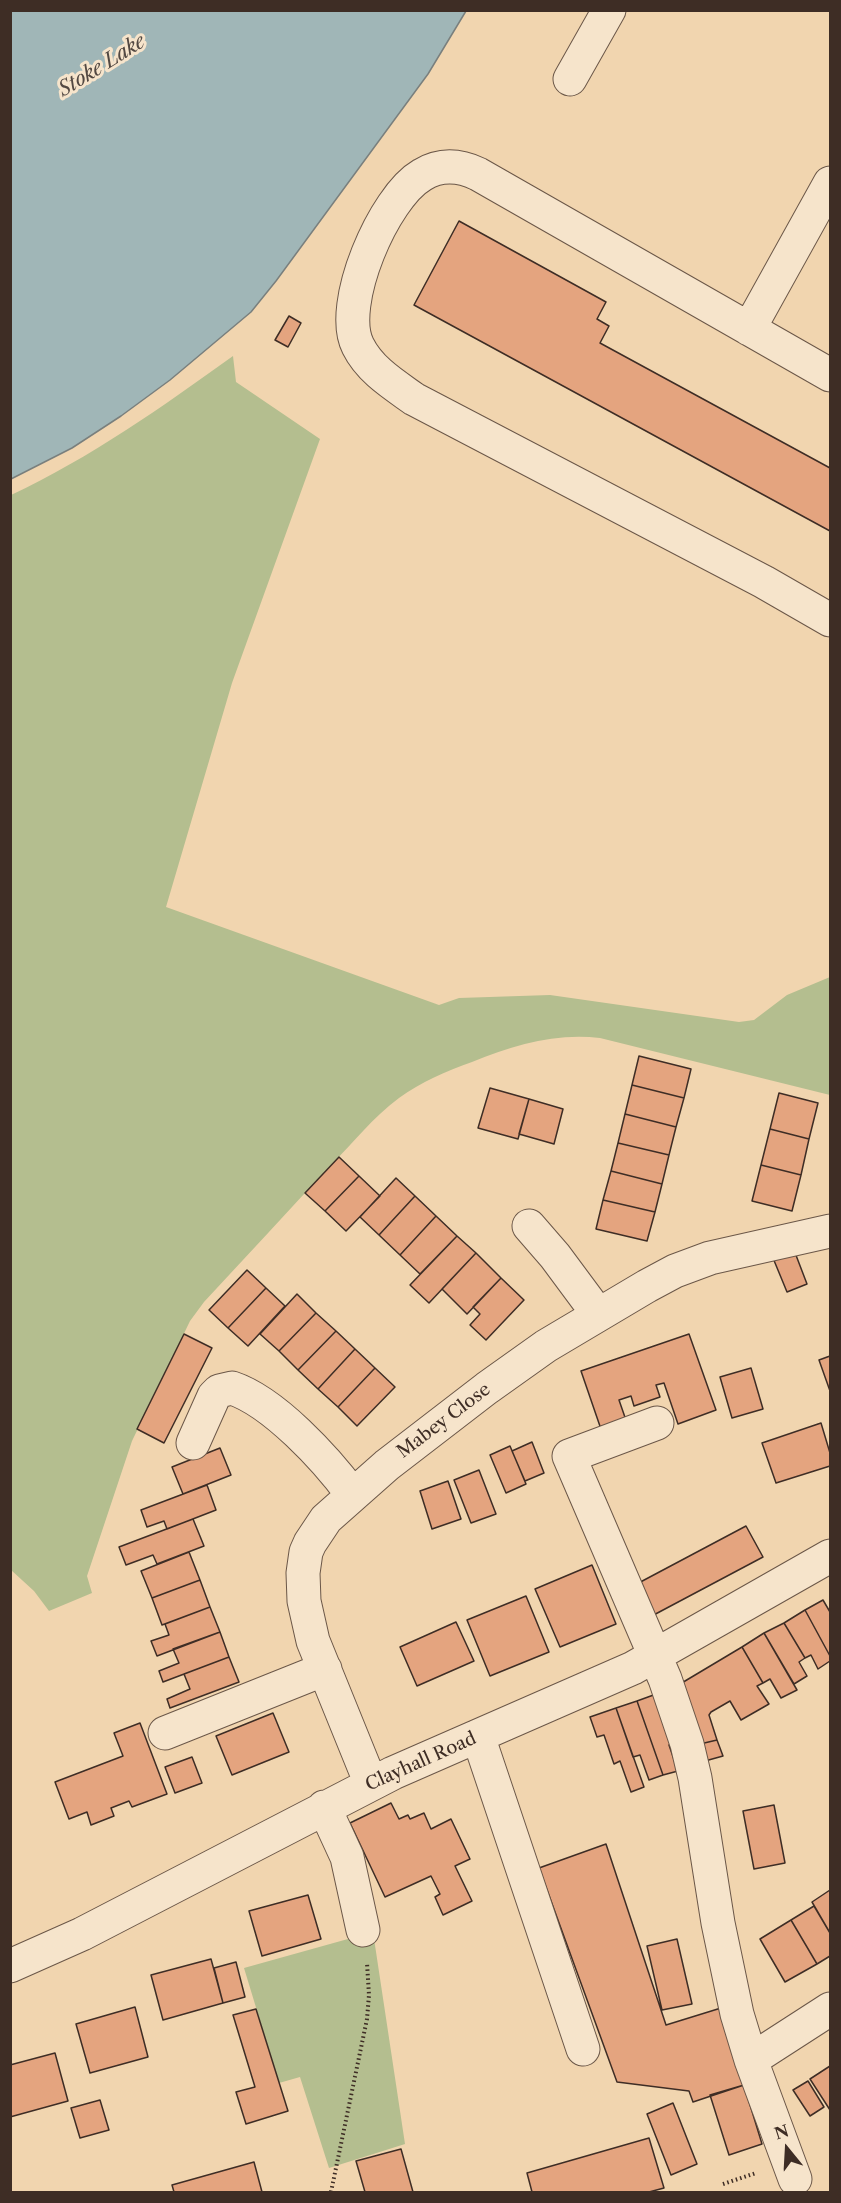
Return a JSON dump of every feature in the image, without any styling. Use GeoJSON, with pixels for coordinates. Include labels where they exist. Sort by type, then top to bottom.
{"type":"FeatureCollection","features":[{"type":"Feature","properties":{"kind":"street"},"geometry":{"type":"LineString","coordinates":[[570,79],[609,10]]}},
{"type":"Feature","properties":{"kind":"street"},"geometry":{"type":"LineString","coordinates":[[831,375],[489,180],[462,168],[442,167],[419,176],[402,194],[383,223],[363,267],[352,310],[352,328],[358,346],[372,366],[414,399],[771,586],[831,620]]}},
{"type":"Feature","properties":{"kind":"street"},"geometry":{"type":"LineString","coordinates":[[749,329],[831,183]]}},
{"type":"Feature","properties":{"kind":"street"},"geometry":{"type":"LineString","coordinates":[[644,521],[741,594],[778,613],[831,632]]}},
{"type":"Feature","properties":{"kind":"street"},"geometry":{"type":"LineString","coordinates":[[529,1226],[555,1256],[598,1314]]}},
{"type":"Feature","properties":{"kind":"street","name":"Mabey Close"},"geometry":{"type":"LineString","coordinates":[[370,1784],[313,1641],[307,1614],[304,1562],[310,1543],[326,1519],[387,1464],[496,1381],[546,1346],[598,1314],[675,1271],[710,1258],[831,1231]]}},
{"type":"Feature","properties":{"kind":"street"},"geometry":{"type":"LineString","coordinates":[[193,1443],[214,1396],[219,1391],[232,1388],[269,1410],[300,1435],[326,1461],[352,1494]]}},
{"type":"Feature","properties":{"kind":"street"},"geometry":{"type":"LineString","coordinates":[[657,1423],[569,1456],[668,1687],[691,1758],[718,1923],[737,2014],[751,2060],[795,2179]]}},
{"type":"Feature","properties":{"kind":"street","name":"Clayhall Road"},"geometry":{"type":"LineString","coordinates":[[10,1966],[82,1934],[370,1784],[577,1694],[654,1657],[831,1556]]}},
{"type":"Feature","properties":{"kind":"street"},"geometry":{"type":"LineString","coordinates":[[165,1732],[325,1669]]}},
{"type":"Feature","properties":{"kind":"street"},"geometry":{"type":"LineString","coordinates":[[478,1736],[583,2049]]}},
{"type":"Feature","properties":{"kind":"street"},"geometry":{"type":"LineString","coordinates":[[324,1807],[347,1857],[363,1930]]}},
{"type":"Feature","properties":{"kind":"street"},"geometry":{"type":"LineString","coordinates":[[751,2060],[831,2009]]}},
{"type":"Feature","properties":{"kind":"path"},"geometry":{"type":"LineString","coordinates":[[331,2193],[368,2008],[369,1980],[363,1930]]}},
{"type":"Feature","properties":{"kind":"green space"},"geometry":{"type":"Polygon","coordinates":[[[233,356],[236,382],[320,439],[232,683],[166,907],[439,1005],[459,998],[550,995],[739,1022],[754,1020],[787,995],[830,977],[830,1095],[600,1038],[583,1037],[550,1039],[503,1050],[443,1073],[407,1092],[380,1113],[204,1302],[190,1321],[132,1441],[87,1576],[92,1593],[49,1611],[34,1591],[11,1570],[11,495],[97,448],[152,413],[233,356]]]}},
{"type":"Feature","properties":{"kind":"green space"},"geometry":{"type":"Polygon","coordinates":[[[373,1932],[405,2144],[329,2168],[300,2077],[279,2083],[244,1968],[373,1932]]]}},
{"type":"Feature","properties":{"kind":"water","name":"Stoke Lake"},"geometry":{"type":"Polygon","coordinates":[[[11,10],[466,11],[428,74],[251,312],[170,380],[121,416],[72,448],[11,479],[11,10]]]}},
{"type":"Feature","properties":{"kind":"building"},"geometry":{"type":"Polygon","coordinates":[[[459,221],[606,302],[597,319],[609,326],[600,343],[830,468],[830,531],[414,305],[459,221]]]}},
{"type":"Feature","properties":{"kind":"building"},"geometry":{"type":"Polygon","coordinates":[[[289,316],[301,323],[288,347],[275,340],[289,316]]]}},
{"type":"Feature","properties":{"kind":"building"},"geometry":{"type":"Polygon","coordinates":[[[639,1056],[691,1069],[684,1098],[632,1085],[639,1056]]]}},
{"type":"Feature","properties":{"kind":"building"},"geometry":{"type":"Polygon","coordinates":[[[632,1085],[684,1098],[676,1127],[625,1114],[632,1085]]]}},
{"type":"Feature","properties":{"kind":"building"},"geometry":{"type":"Polygon","coordinates":[[[490,1088],[529,1099],[518,1139],[478,1128],[490,1088]]]}},
{"type":"Feature","properties":{"kind":"building"},"geometry":{"type":"Polygon","coordinates":[[[779,1093],[818,1103],[809,1139],[770,1129],[779,1093]]]}},
{"type":"Feature","properties":{"kind":"building"},"geometry":{"type":"Polygon","coordinates":[[[529,1099],[563,1109],[554,1144],[519,1134],[529,1099]]]}},
{"type":"Feature","properties":{"kind":"building"},"geometry":{"type":"Polygon","coordinates":[[[625,1114],[676,1127],[669,1155],[618,1143],[625,1114]]]}},
{"type":"Feature","properties":{"kind":"building"},"geometry":{"type":"Polygon","coordinates":[[[770,1129],[809,1139],[801,1175],[761,1165],[770,1129]]]}},
{"type":"Feature","properties":{"kind":"building"},"geometry":{"type":"Polygon","coordinates":[[[618,1143],[669,1155],[662,1184],[611,1171],[618,1143]]]}},
{"type":"Feature","properties":{"kind":"building"},"geometry":{"type":"Polygon","coordinates":[[[339,1157],[359,1176],[325,1211],[305,1193],[339,1157]]]}},
{"type":"Feature","properties":{"kind":"building"},"geometry":{"type":"Polygon","coordinates":[[[761,1165],[801,1175],[792,1211],[752,1201],[761,1165]]]}},
{"type":"Feature","properties":{"kind":"building"},"geometry":{"type":"Polygon","coordinates":[[[611,1171],[662,1184],[655,1212],[603,1200],[611,1171]]]}},
{"type":"Feature","properties":{"kind":"building"},"geometry":{"type":"Polygon","coordinates":[[[359,1176],[380,1196],[346,1231],[325,1211],[359,1176]]]}},
{"type":"Feature","properties":{"kind":"building"},"geometry":{"type":"Polygon","coordinates":[[[396,1178],[415,1196],[379,1235],[360,1217],[396,1178]]]}},
{"type":"Feature","properties":{"kind":"building"},"geometry":{"type":"Polygon","coordinates":[[[415,1196],[436,1216],[400,1255],[379,1235],[415,1196]]]}},
{"type":"Feature","properties":{"kind":"building"},"geometry":{"type":"Polygon","coordinates":[[[603,1200],[655,1212],[647,1241],[596,1229],[603,1200]]]}},
{"type":"Feature","properties":{"kind":"building"},"geometry":{"type":"Polygon","coordinates":[[[436,1216],[457,1236],[420,1274],[400,1255],[436,1216]]]}},
{"type":"Feature","properties":{"kind":"building"},"geometry":{"type":"Polygon","coordinates":[[[457,1236],[476,1253],[429,1303],[410,1285],[457,1236]]]}},
{"type":"Feature","properties":{"kind":"building"},"geometry":{"type":"Polygon","coordinates":[[[794,1250],[807,1284],[787,1292],[773,1258],[794,1250]]]}},
{"type":"Feature","properties":{"kind":"building"},"geometry":{"type":"Polygon","coordinates":[[[476,1253],[501,1278],[467,1314],[442,1289],[476,1253]]]}},
{"type":"Feature","properties":{"kind":"building"},"geometry":{"type":"Polygon","coordinates":[[[247,1270],[266,1288],[228,1328],[209,1310],[247,1270]]]}},
{"type":"Feature","properties":{"kind":"building"},"geometry":{"type":"Polygon","coordinates":[[[501,1278],[524,1300],[486,1340],[470,1325],[480,1314],[473,1307],[501,1278]]]}},
{"type":"Feature","properties":{"kind":"building"},"geometry":{"type":"Polygon","coordinates":[[[266,1288],[285,1306],[248,1346],[228,1328],[266,1288]]]}},
{"type":"Feature","properties":{"kind":"building"},"geometry":{"type":"Polygon","coordinates":[[[297,1294],[316,1313],[279,1351],[260,1334],[297,1294]]]}},
{"type":"Feature","properties":{"kind":"building"},"geometry":{"type":"Polygon","coordinates":[[[316,1313],[336,1331],[298,1370],[279,1351],[316,1313]]]}},
{"type":"Feature","properties":{"kind":"building"},"geometry":{"type":"Polygon","coordinates":[[[336,1331],[355,1349],[318,1389],[298,1370],[336,1331]]]}},
{"type":"Feature","properties":{"kind":"building"},"geometry":{"type":"Polygon","coordinates":[[[184,1334],[212,1348],[164,1443],[137,1429],[184,1334]]]}},
{"type":"Feature","properties":{"kind":"building"},"geometry":{"type":"Polygon","coordinates":[[[689,1334],[716,1410],[678,1424],[664,1383],[656,1385],[660,1397],[634,1406],[631,1396],[619,1400],[628,1426],[603,1435],[581,1371],[689,1334]]]}},
{"type":"Feature","properties":{"kind":"building"},"geometry":{"type":"Polygon","coordinates":[[[355,1349],[375,1368],[338,1407],[318,1389],[355,1349]]]}},
{"type":"Feature","properties":{"kind":"building"},"geometry":{"type":"Polygon","coordinates":[[[830,1356],[830,1391],[819,1360],[830,1356]]]}},
{"type":"Feature","properties":{"kind":"building"},"geometry":{"type":"Polygon","coordinates":[[[375,1368],[395,1387],[357,1426],[338,1407],[375,1368]]]}},
{"type":"Feature","properties":{"kind":"building"},"geometry":{"type":"Polygon","coordinates":[[[751,1368],[763,1409],[732,1418],[720,1377],[751,1368]]]}},
{"type":"Feature","properties":{"kind":"building"},"geometry":{"type":"Polygon","coordinates":[[[821,1423],[830,1453],[830,1466],[776,1483],[762,1443],[821,1423]]]}},
{"type":"Feature","properties":{"kind":"building"},"geometry":{"type":"Polygon","coordinates":[[[532,1442],[544,1473],[525,1481],[512,1451],[532,1442]]]}},
{"type":"Feature","properties":{"kind":"building"},"geometry":{"type":"Polygon","coordinates":[[[510,1446],[526,1484],[506,1493],[490,1455],[510,1446]]]}},
{"type":"Feature","properties":{"kind":"building"},"geometry":{"type":"Polygon","coordinates":[[[220,1448],[231,1475],[183,1494],[172,1467],[220,1448]]]}},
{"type":"Feature","properties":{"kind":"building"},"geometry":{"type":"Polygon","coordinates":[[[479,1470],[496,1514],[471,1523],[454,1480],[479,1470]]]}},
{"type":"Feature","properties":{"kind":"building"},"geometry":{"type":"Polygon","coordinates":[[[448,1481],[461,1519],[432,1529],[420,1491],[448,1481]]]}},
{"type":"Feature","properties":{"kind":"building"},"geometry":{"type":"Polygon","coordinates":[[[207,1485],[216,1510],[167,1529],[164,1521],[147,1527],[141,1510],[207,1485]]]}},
{"type":"Feature","properties":{"kind":"building"},"geometry":{"type":"Polygon","coordinates":[[[193,1519],[204,1546],[157,1564],[153,1555],[126,1565],[119,1547],[193,1519]]]}},
{"type":"Feature","properties":{"kind":"building"},"geometry":{"type":"Polygon","coordinates":[[[746,1526],[763,1557],[648,1618],[631,1587],[746,1526]]]}},
{"type":"Feature","properties":{"kind":"building"},"geometry":{"type":"Polygon","coordinates":[[[189,1552],[200,1580],[152,1598],[141,1571],[189,1552]]]}},
{"type":"Feature","properties":{"kind":"building"},"geometry":{"type":"Polygon","coordinates":[[[592,1565],[616,1624],[560,1647],[535,1589],[592,1565]]]}},
{"type":"Feature","properties":{"kind":"building"},"geometry":{"type":"Polygon","coordinates":[[[200,1580],[210,1607],[162,1625],[152,1598],[200,1580]]]}},
{"type":"Feature","properties":{"kind":"building"},"geometry":{"type":"Polygon","coordinates":[[[526,1596],[549,1652],[490,1676],[467,1620],[526,1596]]]}},
{"type":"Feature","properties":{"kind":"building"},"geometry":{"type":"Polygon","coordinates":[[[823,1600],[830,1612],[830,1656],[805,1610],[823,1600]]]}},
{"type":"Feature","properties":{"kind":"building"},"geometry":{"type":"Polygon","coordinates":[[[210,1607],[220,1632],[157,1656],[151,1641],[169,1635],[165,1624],[210,1607]]]}},
{"type":"Feature","properties":{"kind":"building"},"geometry":{"type":"Polygon","coordinates":[[[805,1610],[830,1656],[830,1661],[818,1669],[811,1655],[805,1658],[784,1623],[805,1610]]]}},
{"type":"Feature","properties":{"kind":"building"},"geometry":{"type":"Polygon","coordinates":[[[456,1622],[474,1661],[417,1686],[400,1647],[456,1622]]]}},
{"type":"Feature","properties":{"kind":"building"},"geometry":{"type":"Polygon","coordinates":[[[784,1623],[805,1658],[799,1662],[807,1676],[794,1684],[764,1633],[784,1623]]]}},
{"type":"Feature","properties":{"kind":"building"},"geometry":{"type":"Polygon","coordinates":[[[220,1632],[229,1657],[163,1682],[159,1671],[179,1663],[173,1649],[220,1632]]]}},
{"type":"Feature","properties":{"kind":"building"},"geometry":{"type":"Polygon","coordinates":[[[764,1633],[797,1690],[781,1698],[770,1679],[763,1683],[742,1647],[764,1633]]]}},
{"type":"Feature","properties":{"kind":"building"},"geometry":{"type":"Polygon","coordinates":[[[742,1647],[763,1683],[757,1686],[769,1704],[741,1720],[730,1701],[711,1712],[709,1715],[717,1740],[700,1744],[680,1684],[742,1647]]]}},
{"type":"Feature","properties":{"kind":"building"},"geometry":{"type":"Polygon","coordinates":[[[229,1657],[239,1682],[170,1708],[167,1699],[190,1689],[184,1674],[229,1657]]]}},
{"type":"Feature","properties":{"kind":"building"},"geometry":{"type":"Polygon","coordinates":[[[659,1693],[675,1743],[669,1745],[678,1771],[663,1775],[637,1701],[659,1693]]]}},
{"type":"Feature","properties":{"kind":"building"},"geometry":{"type":"Polygon","coordinates":[[[637,1701],[663,1775],[649,1780],[640,1755],[633,1757],[616,1708],[637,1701]]]}},
{"type":"Feature","properties":{"kind":"building"},"geometry":{"type":"Polygon","coordinates":[[[616,1708],[644,1787],[631,1792],[620,1761],[614,1764],[604,1735],[597,1737],[590,1717],[616,1708]]]}},
{"type":"Feature","properties":{"kind":"building"},"geometry":{"type":"Polygon","coordinates":[[[273,1713],[289,1752],[232,1775],[216,1736],[273,1713]]]}},
{"type":"Feature","properties":{"kind":"building"},"geometry":{"type":"Polygon","coordinates":[[[140,1723],[167,1794],[132,1807],[129,1801],[111,1808],[114,1816],[91,1825],[87,1812],[69,1819],[55,1782],[123,1756],[114,1733],[140,1723]]]}},
{"type":"Feature","properties":{"kind":"building"},"geometry":{"type":"Polygon","coordinates":[[[717,1740],[723,1756],[705,1761],[700,1744],[717,1740]]]}},
{"type":"Feature","properties":{"kind":"building"},"geometry":{"type":"Polygon","coordinates":[[[192,1757],[202,1783],[175,1793],[165,1767],[192,1757]]]}},
{"type":"Feature","properties":{"kind":"building"},"geometry":{"type":"Polygon","coordinates":[[[391,1803],[399,1819],[408,1815],[410,1819],[424,1813],[431,1829],[451,1819],[470,1859],[455,1866],[472,1901],[443,1915],[435,1897],[440,1894],[431,1876],[385,1897],[350,1823],[391,1803]]]}},
{"type":"Feature","properties":{"kind":"building"},"geometry":{"type":"Polygon","coordinates":[[[774,1805],[785,1863],[754,1869],[743,1811],[774,1805]]]}},
{"type":"Feature","properties":{"kind":"building"},"geometry":{"type":"Polygon","coordinates":[[[606,1844],[666,2025],[721,2008],[744,2085],[693,2102],[689,2091],[617,2082],[539,1868],[606,1844]]]}},
{"type":"Feature","properties":{"kind":"building"},"geometry":{"type":"Polygon","coordinates":[[[830,1890],[830,1933],[812,1902],[830,1890]]]}},
{"type":"Feature","properties":{"kind":"building"},"geometry":{"type":"Polygon","coordinates":[[[308,1895],[321,1939],[262,1956],[249,1911],[308,1895]]]}},
{"type":"Feature","properties":{"kind":"building"},"geometry":{"type":"Polygon","coordinates":[[[814,1906],[830,1933],[830,1956],[817,1964],[791,1920],[814,1906]]]}},
{"type":"Feature","properties":{"kind":"building"},"geometry":{"type":"Polygon","coordinates":[[[791,1920],[817,1964],[785,1982],[760,1939],[791,1920]]]}},
{"type":"Feature","properties":{"kind":"building"},"geometry":{"type":"Polygon","coordinates":[[[677,1939],[692,2004],[662,2010],[647,1946],[677,1939]]]}},
{"type":"Feature","properties":{"kind":"building"},"geometry":{"type":"Polygon","coordinates":[[[211,1959],[223,2003],[163,2020],[151,1975],[211,1959]]]}},
{"type":"Feature","properties":{"kind":"building"},"geometry":{"type":"Polygon","coordinates":[[[236,1962],[245,1997],[223,2003],[214,1968],[236,1962]]]}},
{"type":"Feature","properties":{"kind":"building"},"geometry":{"type":"Polygon","coordinates":[[[135,2007],[148,2057],[90,2073],[76,2024],[135,2007]]]}},
{"type":"Feature","properties":{"kind":"building"},"geometry":{"type":"Polygon","coordinates":[[[256,2009],[288,2111],[246,2124],[236,2092],[255,2087],[233,2015],[256,2009]]]}},
{"type":"Feature","properties":{"kind":"building"},"geometry":{"type":"Polygon","coordinates":[[[55,2053],[68,2101],[10,2117],[10,2065],[55,2053]]]}},
{"type":"Feature","properties":{"kind":"building"},"geometry":{"type":"Polygon","coordinates":[[[830,2066],[830,2110],[810,2079],[830,2066]]]}},
{"type":"Feature","properties":{"kind":"building"},"geometry":{"type":"Polygon","coordinates":[[[808,2081],[824,2107],[810,2116],[793,2090],[808,2081]]]}},
{"type":"Feature","properties":{"kind":"building"},"geometry":{"type":"Polygon","coordinates":[[[744,2085],[762,2144],[729,2155],[710,2095],[744,2085]]]}},
{"type":"Feature","properties":{"kind":"building"},"geometry":{"type":"Polygon","coordinates":[[[100,2100],[109,2130],[80,2138],[71,2108],[100,2100]]]}},
{"type":"Feature","properties":{"kind":"building"},"geometry":{"type":"Polygon","coordinates":[[[673,2103],[697,2164],[671,2175],[647,2114],[673,2103]]]}},
{"type":"Feature","properties":{"kind":"building"},"geometry":{"type":"Polygon","coordinates":[[[649,2138],[664,2188],[649,2192],[532,2192],[527,2173],[649,2138]]]}},
{"type":"Feature","properties":{"kind":"building"},"geometry":{"type":"Polygon","coordinates":[[[401,2149],[413,2192],[365,2192],[356,2161],[401,2149]]]}},
{"type":"Feature","properties":{"kind":"building"},"geometry":{"type":"Polygon","coordinates":[[[254,2162],[262,2192],[174,2192],[172,2185],[254,2162]]]}}]}
